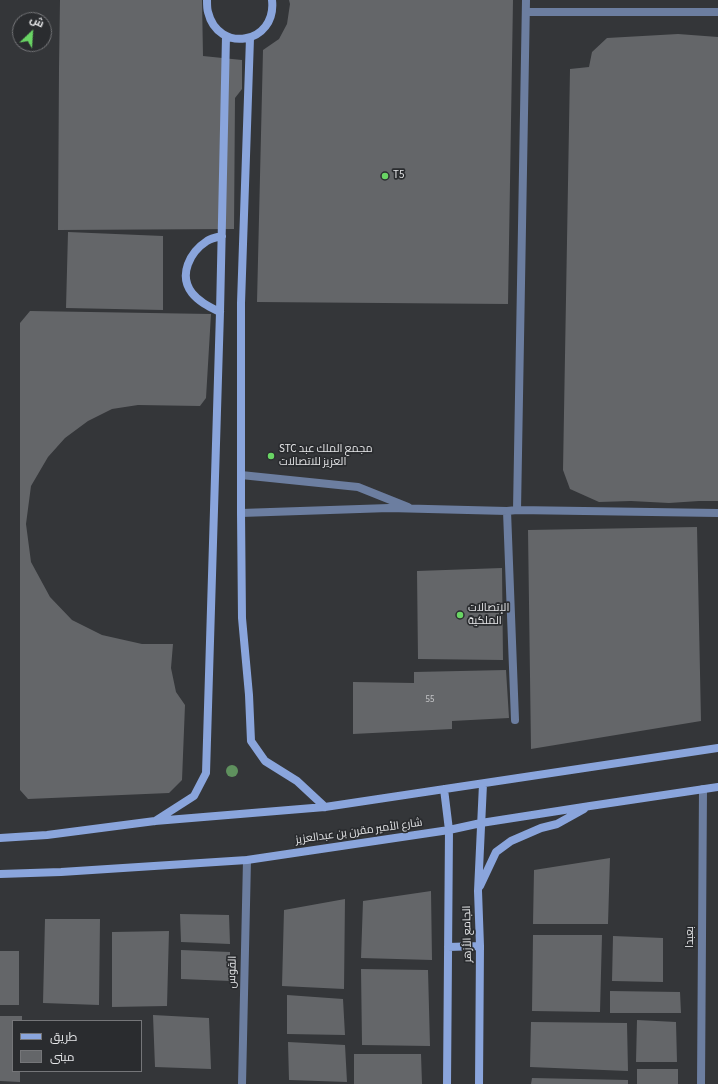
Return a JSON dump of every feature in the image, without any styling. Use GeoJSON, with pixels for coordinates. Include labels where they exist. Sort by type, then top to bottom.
{"type":"FeatureCollection","features":[{"type":"Feature","properties":{"kind":"street"},"geometry":{"type":"LineString","coordinates":[[208,0],[207,11],[211,21],[217,30],[234,39],[250,38],[259,33],[266,26],[271,17],[272,0]]}},
{"type":"Feature","properties":{"kind":"street"},"geometry":{"type":"LineString","coordinates":[[155,821],[194,796],[206,773],[220,312],[226,36]]}},
{"type":"Feature","properties":{"kind":"street"},"geometry":{"type":"LineString","coordinates":[[250,38],[241,303],[241,513],[242,618],[249,695],[251,741],[265,761],[296,782],[325,807]]}},
{"type":"Feature","properties":{"kind":"street"},"geometry":{"type":"LineString","coordinates":[[220,312],[202,302],[192,293],[186,284],[186,270],[189,260],[198,248],[208,240],[222,236]]}},
{"type":"Feature","properties":{"kind":"street"},"geometry":{"type":"LineString","coordinates":[[0,838],[47,835],[155,821],[325,807],[718,748]]}},
{"type":"Feature","properties":{"kind":"street","name":"الجامع الأزهر"},"geometry":{"type":"LineString","coordinates":[[479,1084],[480,946],[478,891],[483,784]]}},
{"type":"Feature","properties":{"kind":"street","name":"شارع الأمير مقرن بن عبدالعزيز"},"geometry":{"type":"LineString","coordinates":[[0,874],[61,872],[247,860],[449,830],[481,823],[718,787]]}},
{"type":"Feature","properties":{"kind":"street","name":"الجامع الأزهر"},"geometry":{"type":"LineString","coordinates":[[444,789],[449,830],[446,1084]]}},
{"type":"Feature","properties":{"kind":"street"},"geometry":{"type":"LineString","coordinates":[[478,891],[496,852],[511,842],[541,828],[557,824],[590,806]]}},
{"type":"Feature","properties":{"kind":"street"},"geometry":{"type":"LineString","coordinates":[[448,947],[480,946]]}},
{"type":"Feature","properties":{"kind":"lane"},"geometry":{"type":"LineString","coordinates":[[517,510],[526,0]]}},
{"type":"Feature","properties":{"kind":"lane"},"geometry":{"type":"LineString","coordinates":[[526,12],[718,12]]}},
{"type":"Feature","properties":{"kind":"lane"},"geometry":{"type":"LineString","coordinates":[[241,475],[358,487],[413,508]]}},
{"type":"Feature","properties":{"kind":"lane"},"geometry":{"type":"LineString","coordinates":[[241,513],[413,508],[507,511],[718,513]]}},
{"type":"Feature","properties":{"kind":"lane"},"geometry":{"type":"LineString","coordinates":[[507,511],[515,720]]}},
{"type":"Feature","properties":{"kind":"lane","name":"بعبدا"},"geometry":{"type":"LineString","coordinates":[[701,1084],[703,789]]}},
{"type":"Feature","properties":{"kind":"lane","name":"القوس"},"geometry":{"type":"LineString","coordinates":[[242,1084],[247,860]]}},
{"type":"Feature","properties":{"kind":"building"},"geometry":{"type":"Polygon","coordinates":[[[60,0],[202,0],[203,56],[242,60],[242,89],[235,98],[234,229],[58,230],[60,0]]]}},
{"type":"Feature","properties":{"kind":"building","name":"T5"},"geometry":{"type":"Polygon","coordinates":[[[289,0],[513,0],[508,304],[257,302],[263,50],[279,39],[287,24],[290,4],[289,0]]]}},
{"type":"Feature","properties":{"kind":"building"},"geometry":{"type":"Polygon","coordinates":[[[678,34],[718,37],[718,501],[669,503],[631,501],[599,502],[570,489],[563,470],[570,69],[589,67],[592,52],[607,38],[678,34]]]}},
{"type":"Feature","properties":{"kind":"building"},"geometry":{"type":"Polygon","coordinates":[[[68,232],[163,236],[163,310],[66,308],[68,232]]]}},
{"type":"Feature","properties":{"kind":"building"},"geometry":{"type":"Polygon","coordinates":[[[30,311],[211,314],[206,398],[200,406],[138,405],[112,409],[88,421],[65,438],[48,457],[31,486],[26,524],[31,562],[50,597],[72,620],[102,635],[142,644],[173,644],[171,668],[176,692],[185,705],[182,780],[169,793],[28,799],[20,790],[20,323],[30,311]]]}},
{"type":"Feature","properties":{"kind":"building"},"geometry":{"type":"Polygon","coordinates":[[[697,527],[701,721],[531,749],[528,530],[697,527]]]}},
{"type":"Feature","properties":{"kind":"building","name":"الإتصالات الملكية"},"geometry":{"type":"Polygon","coordinates":[[[502,568],[503,660],[418,659],[417,571],[502,568]]]}},
{"type":"Feature","properties":{"kind":"building"},"geometry":{"type":"Polygon","coordinates":[[[506,670],[509,718],[452,721],[452,729],[353,734],[353,682],[414,683],[414,672],[506,670]]]}},
{"type":"Feature","properties":{"kind":"building"},"geometry":{"type":"Polygon","coordinates":[[[610,858],[608,924],[533,924],[534,870],[610,858]]]}},
{"type":"Feature","properties":{"kind":"building"},"geometry":{"type":"Polygon","coordinates":[[[431,891],[432,960],[361,958],[363,901],[431,891]]]}},
{"type":"Feature","properties":{"kind":"building"},"geometry":{"type":"Polygon","coordinates":[[[345,899],[344,989],[282,986],[284,910],[345,899]]]}},
{"type":"Feature","properties":{"kind":"building"},"geometry":{"type":"Polygon","coordinates":[[[180,914],[229,915],[230,944],[181,942],[180,914]]]}},
{"type":"Feature","properties":{"kind":"building"},"geometry":{"type":"Polygon","coordinates":[[[45,919],[100,919],[99,1005],[43,1003],[45,919]]]}},
{"type":"Feature","properties":{"kind":"building"},"geometry":{"type":"Polygon","coordinates":[[[169,931],[167,1006],[112,1007],[112,932],[169,931]]]}},
{"type":"Feature","properties":{"kind":"building"},"geometry":{"type":"Polygon","coordinates":[[[533,935],[602,935],[600,1012],[532,1011],[533,935]]]}},
{"type":"Feature","properties":{"kind":"building"},"geometry":{"type":"Polygon","coordinates":[[[613,936],[663,938],[663,982],[612,981],[613,936]]]}},
{"type":"Feature","properties":{"kind":"building"},"geometry":{"type":"Polygon","coordinates":[[[181,950],[230,952],[230,981],[181,979],[181,950]]]}},
{"type":"Feature","properties":{"kind":"building"},"geometry":{"type":"Polygon","coordinates":[[[0,951],[19,951],[19,1005],[0,1005],[0,951]]]}},
{"type":"Feature","properties":{"kind":"building"},"geometry":{"type":"Polygon","coordinates":[[[361,969],[428,970],[430,1046],[362,1045],[361,969]]]}},
{"type":"Feature","properties":{"kind":"building"},"geometry":{"type":"Polygon","coordinates":[[[610,991],[680,992],[681,1013],[610,1013],[610,991]]]}},
{"type":"Feature","properties":{"kind":"building"},"geometry":{"type":"Polygon","coordinates":[[[287,995],[343,999],[345,1035],[287,1034],[287,995]]]}},
{"type":"Feature","properties":{"kind":"building"},"geometry":{"type":"Polygon","coordinates":[[[153,1015],[209,1018],[211,1069],[155,1067],[153,1015]]]}},
{"type":"Feature","properties":{"kind":"building"},"geometry":{"type":"Polygon","coordinates":[[[0,1016],[22,1016],[22,1020],[12,1020],[12,1072],[20,1072],[20,1082],[0,1081],[0,1016]]]}},
{"type":"Feature","properties":{"kind":"building"},"geometry":{"type":"Polygon","coordinates":[[[637,1020],[676,1022],[677,1062],[636,1062],[637,1020]]]}},
{"type":"Feature","properties":{"kind":"building"},"geometry":{"type":"Polygon","coordinates":[[[531,1022],[627,1023],[628,1071],[530,1067],[531,1022]]]}},
{"type":"Feature","properties":{"kind":"building"},"geometry":{"type":"Polygon","coordinates":[[[288,1042],[345,1045],[347,1082],[289,1080],[288,1042]]]}},
{"type":"Feature","properties":{"kind":"building"},"geometry":{"type":"Polygon","coordinates":[[[354,1054],[421,1054],[422,1084],[354,1084],[354,1054]]]}},
{"type":"Feature","properties":{"kind":"building"},"geometry":{"type":"Polygon","coordinates":[[[637,1069],[678,1069],[678,1084],[637,1084],[637,1069]]]}},
{"type":"Feature","properties":{"kind":"building"},"geometry":{"type":"Polygon","coordinates":[[[532,1078],[628,1080],[628,1084],[531,1084],[532,1078]]]}},
{"type":"Feature","properties":{"kind":"place","name":"T5"},"geometry":{"type":"Point","coordinates":[385,176]}},
{"type":"Feature","properties":{"kind":"place","name":"STC مجمع الملك عبد العزيز للاتصالات"},"geometry":{"type":"Point","coordinates":[271,456]}},
{"type":"Feature","properties":{"kind":"place","name":"الإتصالات الملكية"},"geometry":{"type":"Point","coordinates":[460,615]}}]}
